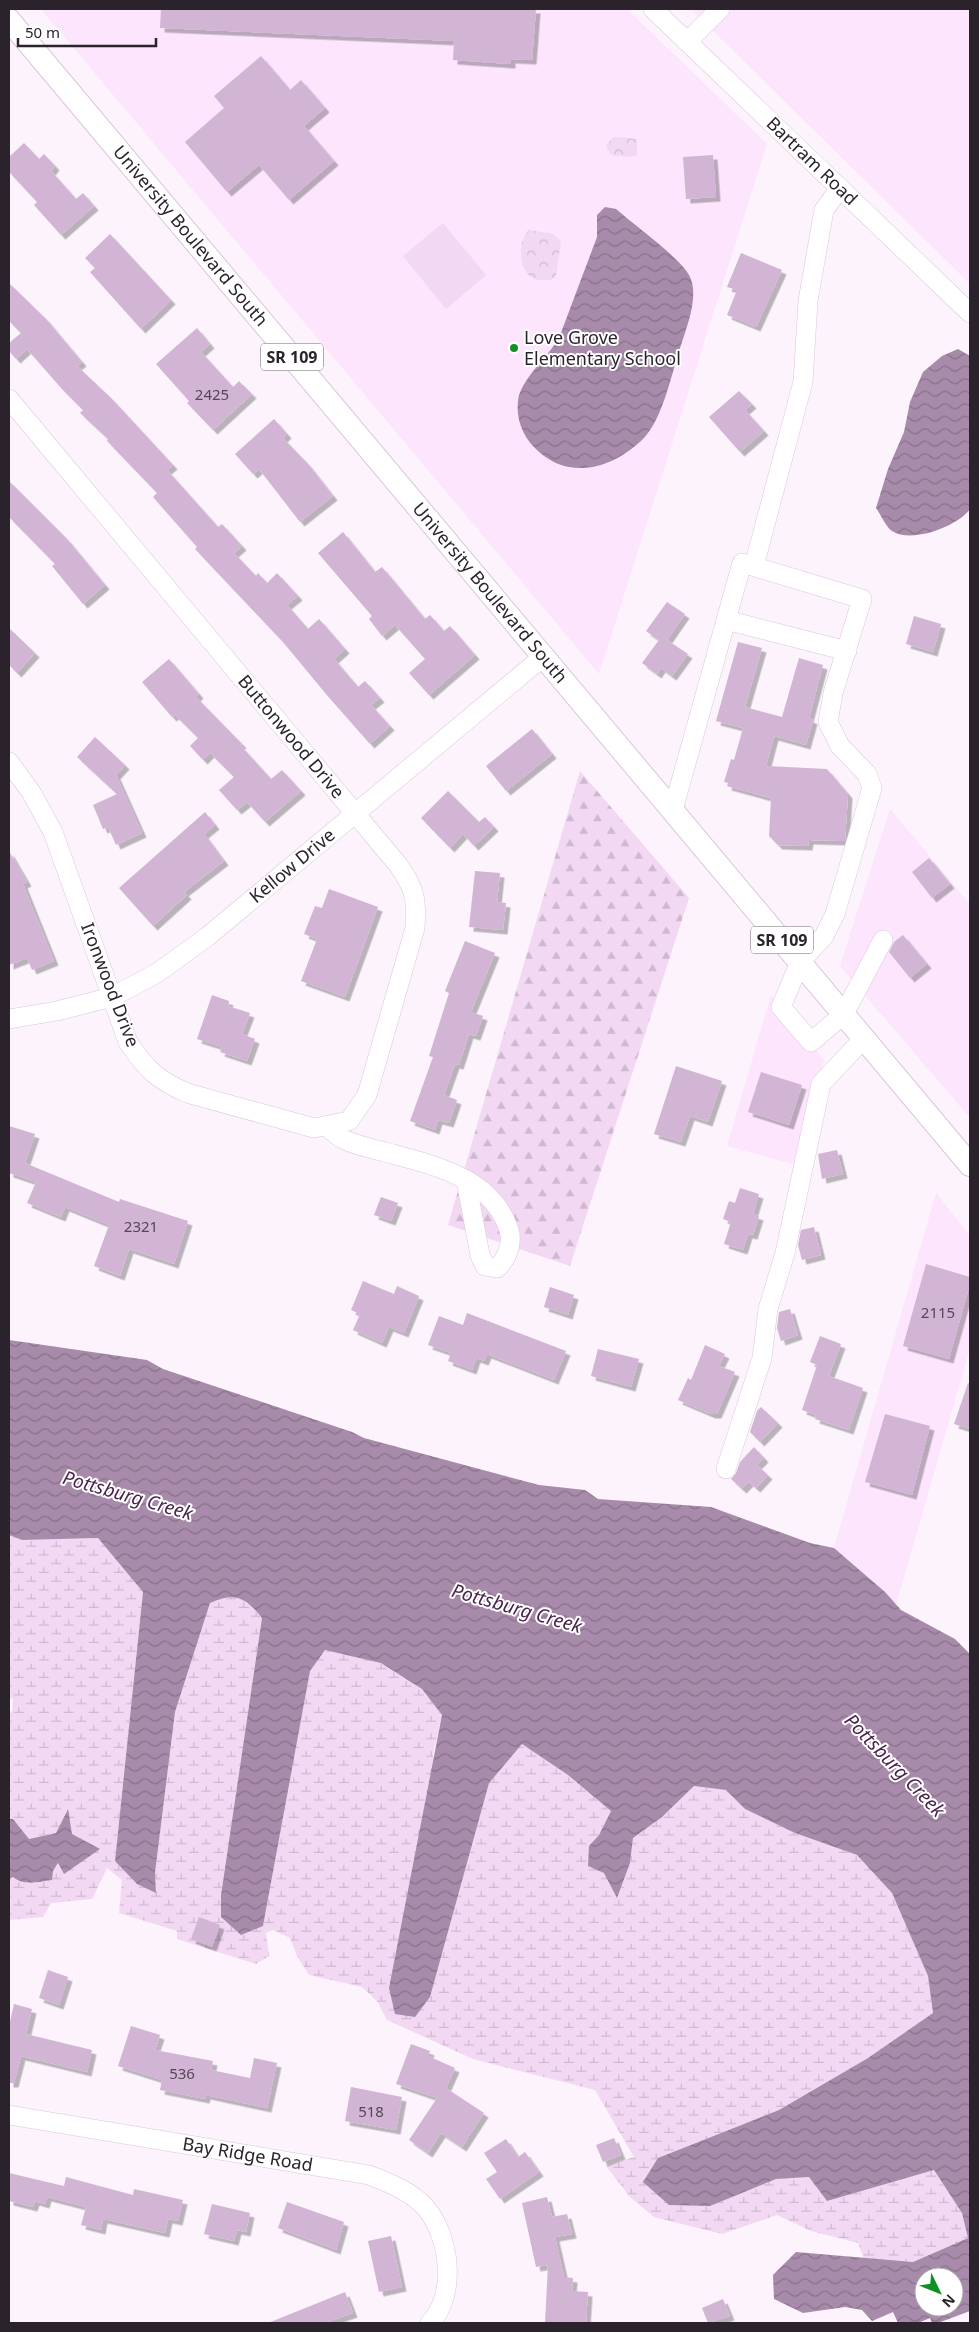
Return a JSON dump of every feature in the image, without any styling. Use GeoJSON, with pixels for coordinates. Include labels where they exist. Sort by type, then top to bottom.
{"type":"FeatureCollection","features":[{"type":"Feature","properties":{"kind":"main road","name":"University Boulevard South"},"geometry":{"type":"LineString","coordinates":[[9,20],[970,1165]]}},
{"type":"Feature","properties":{"kind":"street","name":"Bartram Road"},"geometry":{"type":"LineString","coordinates":[[653,9],[970,313]]}},
{"type":"Feature","properties":{"kind":"street"},"geometry":{"type":"LineString","coordinates":[[687,42],[720,9]]}},
{"type":"Feature","properties":{"kind":"street"},"geometry":{"type":"LineString","coordinates":[[754,566],[803,382],[808,302],[815,250],[824,210],[840,188]]}},
{"type":"Feature","properties":{"kind":"street","name":"Buttonwood Drive"},"geometry":{"type":"LineString","coordinates":[[9,399],[399,866],[412,885],[416,905],[415,928],[367,1094],[349,1121]]}},
{"type":"Feature","properties":{"kind":"street"},"geometry":{"type":"LineString","coordinates":[[673,810],[742,563],[862,599],[833,693],[828,722],[840,746],[867,774],[872,788],[835,914],[824,936],[800,962],[781,1007],[811,1042],[844,1014],[883,940]]}},
{"type":"Feature","properties":{"kind":"street"},"geometry":{"type":"LineString","coordinates":[[726,620],[847,651]]}},
{"type":"Feature","properties":{"kind":"street","name":"Kellow Drive"},"geometry":{"type":"LineString","coordinates":[[9,1019],[56,1011],[112,997],[157,974],[207,937],[544,656]]}},
{"type":"Feature","properties":{"kind":"street","name":"Ironwood Drive"},"geometry":{"type":"LineString","coordinates":[[9,762],[30,792],[53,832],[128,1042],[145,1068],[167,1084],[187,1093],[314,1128],[349,1121]]}},
{"type":"Feature","properties":{"kind":"street"},"geometry":{"type":"LineString","coordinates":[[726,1469],[762,1358],[768,1310],[785,1253],[820,1084],[864,1038]]}},
{"type":"Feature","properties":{"kind":"street"},"geometry":{"type":"LineString","coordinates":[[326,1126],[342,1138],[369,1148],[436,1165],[466,1181]]}},
{"type":"Feature","properties":{"kind":"street","name":"Bay Ridge Road"},"geometry":{"type":"LineString","coordinates":[[9,2115],[369,2175],[402,2188],[425,2207],[439,2227],[446,2256],[446,2276],[442,2306],[430,2323]]}},
{"type":"Feature","properties":{"kind":"shaded area","name":"Love Grove Elementary School"},"geometry":{"type":"Polygon","coordinates":[[[41,9],[627,9],[767,144],[599,674],[41,9]]]}},
{"type":"Feature","properties":{"kind":"shaded area"},"geometry":{"type":"Polygon","coordinates":[[[691,9],[970,9],[970,284],[691,9]]]}},
{"type":"Feature","properties":{"kind":"shaded area"},"geometry":{"type":"Polygon","coordinates":[[[890,809],[970,904],[970,1118],[840,966],[890,809]]]}},
{"type":"Feature","properties":{"kind":"shaded area"},"geometry":{"type":"Polygon","coordinates":[[[771,995],[824,1060],[793,1164],[727,1146],[771,995]]]}},
{"type":"Feature","properties":{"kind":"shaded area"},"geometry":{"type":"Polygon","coordinates":[[[936,1193],[970,1236],[970,1348],[896,1605],[834,1548],[936,1193]]]}},
{"type":"Feature","properties":{"kind":"green space"},"geometry":{"type":"Polygon","coordinates":[[[612,138],[637,139],[637,155],[630,157],[611,155],[606,146],[612,138]]]}},
{"type":"Feature","properties":{"kind":"green space"},"geometry":{"type":"Polygon","coordinates":[[[443,223],[486,275],[446,309],[403,256],[443,223]]]}},
{"type":"Feature","properties":{"kind":"green space"},"geometry":{"type":"Polygon","coordinates":[[[529,230],[553,234],[561,241],[556,276],[551,280],[535,279],[529,276],[522,264],[522,241],[529,230]]]}},
{"type":"Feature","properties":{"kind":"green space"},"geometry":{"type":"Polygon","coordinates":[[[580,771],[689,898],[570,1266],[448,1225],[580,771]]]}},
{"type":"Feature","properties":{"kind":"green space"},"geometry":{"type":"Polygon","coordinates":[[[9,1535],[22,1540],[98,1538],[143,1592],[115,1861],[156,1892],[155,1873],[175,1712],[210,1603],[227,1598],[239,1598],[250,1605],[262,1618],[221,1895],[221,1917],[263,1926],[310,1670],[325,1650],[381,1662],[422,1689],[442,1715],[433,1755],[430,1997],[489,1782],[522,1743],[568,1775],[611,1811],[599,1835],[589,1846],[630,1863],[633,1838],[662,1817],[694,1786],[726,1790],[745,1809],[795,1833],[857,1855],[892,1893],[928,1976],[933,2013],[868,2058],[779,2110],[658,2158],[710,2206],[776,2179],[809,2177],[827,2201],[934,2170],[962,2213],[968,2238],[913,2262],[864,2259],[858,2243],[811,2231],[777,2215],[722,2234],[654,2217],[630,2197],[606,2166],[634,2157],[595,2090],[473,2059],[387,2020],[377,2001],[362,1987],[309,1975],[297,1956],[290,1938],[273,1930],[266,1933],[269,1956],[256,1964],[177,1939],[177,1931],[119,1913],[122,1880],[107,1868],[92,1899],[51,1903],[43,1917],[9,1920],[9,1879],[13,1877],[22,1882],[31,1883],[51,1880],[53,1871],[59,1863],[64,1874],[72,1834],[67,1810],[56,1833],[28,1839],[13,1819],[9,1819],[9,1711],[12,1712],[13,1699],[9,1697],[9,1535]]]}},
{"type":"Feature","properties":{"kind":"water"},"geometry":{"type":"Polygon","coordinates":[[[605,207],[616,209],[676,259],[689,275],[692,283],[693,300],[689,320],[666,395],[650,430],[643,439],[617,458],[588,468],[574,468],[546,457],[533,446],[521,425],[518,414],[518,401],[520,393],[529,377],[559,338],[597,237],[597,215],[605,207]]]}},
{"type":"Feature","properties":{"kind":"water"},"geometry":{"type":"Polygon","coordinates":[[[958,349],[970,356],[970,509],[956,521],[934,531],[911,535],[892,531],[876,508],[888,469],[904,432],[910,402],[923,372],[942,356],[958,349]]]}},
{"type":"Feature","properties":{"kind":"water","name":"Pottsburg Creek"},"geometry":{"type":"Polygon","coordinates":[[[9,1340],[147,1360],[163,1369],[352,1432],[364,1438],[539,1485],[585,1490],[598,1499],[711,1507],[810,1543],[834,1548],[885,1592],[901,1610],[955,1639],[970,1654],[970,2311],[964,2313],[964,2267],[914,2267],[914,2317],[954,2317],[938,2323],[932,2323],[930,2318],[918,2323],[898,2323],[893,2312],[872,2321],[862,2310],[845,2307],[803,2313],[774,2299],[773,2275],[796,2252],[913,2262],[968,2238],[962,2213],[934,2170],[827,2201],[809,2177],[776,2179],[710,2206],[669,2205],[643,2182],[658,2158],[779,2110],[868,2058],[933,2013],[928,1976],[892,1893],[857,1855],[795,1833],[745,1809],[726,1790],[694,1786],[662,1817],[633,1838],[630,1863],[617,1898],[604,1873],[588,1866],[589,1846],[599,1835],[611,1811],[568,1775],[522,1744],[489,1783],[430,1997],[415,2017],[395,2014],[389,1988],[442,1715],[422,1689],[381,1663],[325,1650],[310,1671],[263,1926],[241,1935],[221,1917],[221,1895],[262,1618],[250,1605],[239,1598],[226,1598],[210,1603],[175,1712],[155,1873],[156,1893],[137,1884],[115,1861],[143,1592],[98,1538],[22,1540],[9,1535],[9,1340]]]}},
{"type":"Feature","properties":{"kind":"water"},"geometry":{"type":"Polygon","coordinates":[[[68,1809],[72,1834],[100,1849],[64,1874],[58,1863],[53,1871],[52,1880],[31,1883],[22,1882],[13,1877],[9,1879],[9,1819],[13,1819],[29,1839],[56,1833],[68,1809]]]}},
{"type":"Feature","properties":{"kind":"building"},"geometry":{"type":"Polygon","coordinates":[[[161,9],[536,9],[532,60],[511,59],[511,64],[453,60],[454,41],[160,28],[161,9]]]}},
{"type":"Feature","properties":{"kind":"building"},"geometry":{"type":"Polygon","coordinates":[[[261,56],[290,90],[301,80],[325,108],[304,126],[334,161],[289,200],[259,165],[227,192],[185,142],[224,108],[214,96],[261,56]]]}},
{"type":"Feature","properties":{"kind":"building"},"geometry":{"type":"Polygon","coordinates":[[[24,143],[39,159],[44,154],[55,166],[51,171],[76,199],[83,193],[94,206],[61,235],[34,205],[37,202],[9,172],[9,157],[24,143]]]}},
{"type":"Feature","properties":{"kind":"building"},"geometry":{"type":"Polygon","coordinates":[[[713,155],[716,197],[686,199],[683,157],[713,155]]]}},
{"type":"Feature","properties":{"kind":"building"},"geometry":{"type":"Polygon","coordinates":[[[110,234],[171,300],[141,329],[90,272],[95,268],[85,258],[110,234]]]}},
{"type":"Feature","properties":{"kind":"building"},"geometry":{"type":"Polygon","coordinates":[[[741,253],[782,270],[756,327],[727,315],[737,290],[727,287],[741,253]]]}},
{"type":"Feature","properties":{"kind":"building"},"geometry":{"type":"Polygon","coordinates":[[[9,283],[46,319],[82,362],[77,366],[111,398],[173,465],[167,470],[218,527],[222,524],[242,546],[234,553],[256,576],[258,573],[267,583],[277,573],[298,596],[287,605],[308,629],[319,619],[345,649],[334,659],[358,687],[365,681],[380,698],[371,705],[390,726],[370,744],[283,642],[195,549],[197,547],[153,497],[157,493],[107,441],[108,439],[80,413],[83,410],[27,349],[16,359],[9,351],[9,343],[21,333],[9,321],[9,283]]]}},
{"type":"Feature","properties":{"kind":"building"},"geometry":{"type":"Polygon","coordinates":[[[197,328],[210,344],[201,352],[233,387],[239,381],[252,394],[213,430],[187,403],[189,401],[156,364],[197,328]]]}},
{"type":"Feature","properties":{"kind":"building"},"geometry":{"type":"Polygon","coordinates":[[[739,391],[752,404],[745,410],[764,431],[740,452],[709,417],[739,391]]]}},
{"type":"Feature","properties":{"kind":"building"},"geometry":{"type":"Polygon","coordinates":[[[274,419],[287,434],[283,438],[308,464],[333,496],[300,522],[259,469],[253,474],[235,454],[274,419]]]}},
{"type":"Feature","properties":{"kind":"building"},"geometry":{"type":"Polygon","coordinates":[[[9,481],[67,539],[105,585],[83,604],[52,566],[55,564],[9,517],[9,481]]]}},
{"type":"Feature","properties":{"kind":"building"},"geometry":{"type":"Polygon","coordinates":[[[343,532],[375,572],[382,567],[425,619],[430,615],[444,631],[450,626],[475,655],[429,695],[409,673],[425,659],[395,625],[382,636],[369,619],[372,616],[318,553],[343,532]]]}},
{"type":"Feature","properties":{"kind":"building"},"geometry":{"type":"Polygon","coordinates":[[[667,602],[685,614],[667,640],[688,654],[672,676],[661,668],[657,674],[642,663],[659,640],[646,631],[667,602]]]}},
{"type":"Feature","properties":{"kind":"building"},"geometry":{"type":"Polygon","coordinates":[[[914,616],[941,624],[933,652],[906,644],[914,616]]]}},
{"type":"Feature","properties":{"kind":"building"},"geometry":{"type":"Polygon","coordinates":[[[9,628],[35,653],[17,673],[9,665],[9,628]]]}},
{"type":"Feature","properties":{"kind":"building"},"geometry":{"type":"Polygon","coordinates":[[[738,642],[762,648],[745,707],[782,717],[799,658],[823,665],[809,718],[813,720],[806,745],[774,736],[766,766],[827,769],[848,794],[845,841],[809,840],[808,846],[778,845],[769,836],[771,798],[727,786],[728,783],[724,782],[731,759],[734,760],[743,728],[716,721],[738,642]]]}},
{"type":"Feature","properties":{"kind":"building"},"geometry":{"type":"Polygon","coordinates":[[[169,659],[199,694],[196,697],[242,744],[240,745],[271,779],[282,770],[301,791],[265,822],[247,802],[237,810],[219,790],[234,777],[210,753],[203,760],[190,746],[198,738],[175,715],[172,717],[142,682],[169,659]]]}},
{"type":"Feature","properties":{"kind":"building"},"geometry":{"type":"Polygon","coordinates":[[[532,729],[552,754],[506,791],[486,766],[532,729]]]}},
{"type":"Feature","properties":{"kind":"building"},"geometry":{"type":"Polygon","coordinates":[[[95,737],[125,765],[116,775],[142,833],[116,845],[108,827],[103,829],[93,805],[117,794],[77,757],[95,737]]]}},
{"type":"Feature","properties":{"kind":"building"},"geometry":{"type":"Polygon","coordinates":[[[448,791],[479,822],[485,817],[494,827],[474,846],[463,834],[450,848],[421,818],[448,791]]]}},
{"type":"Feature","properties":{"kind":"building"},"geometry":{"type":"Polygon","coordinates":[[[205,812],[215,825],[204,834],[224,861],[184,892],[187,895],[153,926],[119,888],[205,812]]]}},
{"type":"Feature","properties":{"kind":"building"},"geometry":{"type":"Polygon","coordinates":[[[9,851],[27,882],[23,884],[54,961],[32,970],[27,958],[9,965],[9,851]]]}},
{"type":"Feature","properties":{"kind":"building"},"geometry":{"type":"Polygon","coordinates":[[[929,858],[950,884],[932,898],[912,872],[929,858]]]}},
{"type":"Feature","properties":{"kind":"building"},"geometry":{"type":"Polygon","coordinates":[[[475,871],[500,873],[497,902],[506,903],[503,930],[469,927],[475,871]]]}},
{"type":"Feature","properties":{"kind":"building"},"geometry":{"type":"Polygon","coordinates":[[[329,889],[378,907],[345,997],[301,981],[317,939],[304,934],[315,906],[322,908],[329,889]]]}},
{"type":"Feature","properties":{"kind":"building"},"geometry":{"type":"Polygon","coordinates":[[[903,935],[927,964],[910,978],[889,952],[894,942],[903,935]]]}},
{"type":"Feature","properties":{"kind":"building"},"geometry":{"type":"Polygon","coordinates":[[[465,941],[495,953],[471,1012],[483,1016],[476,1036],[469,1034],[459,1065],[455,1064],[444,1095],[457,1100],[449,1123],[438,1120],[435,1130],[410,1121],[433,1057],[429,1056],[449,993],[445,991],[465,941]]]}},
{"type":"Feature","properties":{"kind":"building"},"geometry":{"type":"Polygon","coordinates":[[[212,995],[229,1001],[228,1006],[250,1013],[242,1034],[255,1039],[247,1061],[220,1052],[222,1047],[197,1039],[212,995]]]}},
{"type":"Feature","properties":{"kind":"building"},"geometry":{"type":"Polygon","coordinates":[[[676,1066],[722,1081],[708,1122],[690,1116],[681,1142],[654,1134],[676,1066]]]}},
{"type":"Feature","properties":{"kind":"building"},"geometry":{"type":"Polygon","coordinates":[[[761,1072],[802,1085],[789,1125],[748,1112],[761,1072]]]}},
{"type":"Feature","properties":{"kind":"building"},"geometry":{"type":"Polygon","coordinates":[[[9,1126],[35,1134],[25,1163],[119,1202],[120,1199],[188,1221],[174,1264],[129,1249],[120,1276],[94,1266],[109,1225],[65,1207],[61,1217],[27,1203],[36,1182],[9,1173],[9,1126]]]}},
{"type":"Feature","properties":{"kind":"building"},"geometry":{"type":"Polygon","coordinates":[[[837,1150],[843,1174],[822,1179],[818,1154],[837,1150]]]}},
{"type":"Feature","properties":{"kind":"building"},"geometry":{"type":"Polygon","coordinates":[[[740,1188],[759,1194],[753,1214],[759,1216],[753,1235],[748,1234],[743,1250],[724,1244],[731,1222],[723,1219],[729,1201],[735,1203],[740,1188]]]}},
{"type":"Feature","properties":{"kind":"building"},"geometry":{"type":"Polygon","coordinates":[[[381,1197],[398,1203],[391,1221],[374,1215],[381,1197]]]}},
{"type":"Feature","properties":{"kind":"building"},"geometry":{"type":"Polygon","coordinates":[[[814,1227],[821,1255],[802,1260],[798,1245],[801,1230],[814,1227]]]}},
{"type":"Feature","properties":{"kind":"building"},"geometry":{"type":"Polygon","coordinates":[[[926,1264],[970,1277],[970,1284],[949,1359],[903,1346],[926,1264]]]}},
{"type":"Feature","properties":{"kind":"building"},"geometry":{"type":"Polygon","coordinates":[[[363,1281],[394,1294],[397,1286],[419,1296],[404,1333],[389,1327],[382,1343],[353,1330],[360,1314],[351,1310],[363,1281]]]}},
{"type":"Feature","properties":{"kind":"building"},"geometry":{"type":"Polygon","coordinates":[[[550,1287],[574,1295],[568,1315],[544,1307],[550,1287]]]}},
{"type":"Feature","properties":{"kind":"building"},"geometry":{"type":"Polygon","coordinates":[[[790,1309],[798,1335],[781,1341],[777,1328],[779,1312],[790,1309]]]}},
{"type":"Feature","properties":{"kind":"building"},"geometry":{"type":"Polygon","coordinates":[[[467,1313],[566,1351],[554,1380],[487,1354],[484,1361],[476,1358],[472,1370],[448,1361],[451,1353],[428,1345],[439,1316],[463,1325],[467,1313]]]}},
{"type":"Feature","properties":{"kind":"building"},"geometry":{"type":"Polygon","coordinates":[[[820,1336],[841,1344],[829,1376],[863,1388],[849,1430],[815,1419],[816,1415],[802,1410],[817,1365],[810,1362],[820,1336]]]}},
{"type":"Feature","properties":{"kind":"building"},"geometry":{"type":"Polygon","coordinates":[[[705,1345],[725,1354],[719,1366],[735,1372],[717,1414],[711,1414],[678,1400],[688,1378],[691,1380],[705,1345]]]}},
{"type":"Feature","properties":{"kind":"building"},"geometry":{"type":"Polygon","coordinates":[[[598,1349],[639,1359],[631,1387],[591,1376],[598,1349]]]}},
{"type":"Feature","properties":{"kind":"building"},"geometry":{"type":"Polygon","coordinates":[[[968,1383],[970,1384],[970,1429],[954,1424],[968,1383]]]}},
{"type":"Feature","properties":{"kind":"building"},"geometry":{"type":"Polygon","coordinates":[[[761,1407],[778,1423],[760,1442],[750,1432],[757,1411],[761,1407]]]}},
{"type":"Feature","properties":{"kind":"building"},"geometry":{"type":"Polygon","coordinates":[[[885,1414],[930,1426],[912,1495],[865,1482],[885,1414]]]}},
{"type":"Feature","properties":{"kind":"building"},"geometry":{"type":"Polygon","coordinates":[[[754,1447],[764,1458],[757,1465],[768,1475],[756,1488],[749,1482],[742,1489],[731,1479],[736,1473],[740,1462],[754,1447]]]}},
{"type":"Feature","properties":{"kind":"building"},"geometry":{"type":"Polygon","coordinates":[[[199,1917],[220,1925],[212,1947],[191,1939],[199,1917]]]}},
{"type":"Feature","properties":{"kind":"building"},"geometry":{"type":"Polygon","coordinates":[[[48,1970],[68,1977],[59,2005],[39,1998],[48,1970]]]}},
{"type":"Feature","properties":{"kind":"building"},"geometry":{"type":"Polygon","coordinates":[[[14,2004],[32,2009],[26,2034],[92,2050],[87,2072],[21,2056],[14,2083],[9,2083],[9,2026],[14,2004]]]}},
{"type":"Feature","properties":{"kind":"building"},"geometry":{"type":"Polygon","coordinates":[[[131,2026],[160,2035],[155,2050],[213,2061],[211,2070],[250,2078],[254,2058],[277,2063],[267,2108],[206,2095],[205,2099],[160,2090],[162,2080],[118,2066],[131,2026]]]}},
{"type":"Feature","properties":{"kind":"building"},"geometry":{"type":"Polygon","coordinates":[[[411,2044],[430,2051],[428,2056],[455,2068],[446,2088],[484,2113],[462,2147],[441,2133],[428,2153],[409,2140],[437,2098],[396,2084],[411,2044]]]}},
{"type":"Feature","properties":{"kind":"building"},"geometry":{"type":"Polygon","coordinates":[[[351,2087],[402,2097],[396,2130],[345,2121],[351,2087]]]}},
{"type":"Feature","properties":{"kind":"building"},"geometry":{"type":"Polygon","coordinates":[[[614,2138],[621,2155],[603,2162],[596,2145],[614,2138]]]}},
{"type":"Feature","properties":{"kind":"building"},"geometry":{"type":"Polygon","coordinates":[[[506,2139],[518,2157],[525,2152],[539,2172],[500,2199],[486,2179],[497,2172],[484,2153],[506,2139]]]}},
{"type":"Feature","properties":{"kind":"building"},"geometry":{"type":"Polygon","coordinates":[[[9,2173],[64,2186],[66,2177],[133,2195],[134,2189],[183,2200],[178,2221],[168,2219],[165,2233],[103,2219],[101,2230],[81,2225],[86,2207],[47,2197],[45,2204],[35,2201],[33,2207],[9,2201],[9,2173]]]}},
{"type":"Feature","properties":{"kind":"building"},"geometry":{"type":"Polygon","coordinates":[[[547,2197],[552,2217],[567,2214],[572,2234],[555,2237],[564,2277],[573,2278],[572,2291],[588,2292],[586,2323],[545,2323],[548,2265],[536,2267],[522,2203],[547,2197]]]}},
{"type":"Feature","properties":{"kind":"building"},"geometry":{"type":"Polygon","coordinates":[[[287,2202],[344,2222],[336,2250],[278,2228],[287,2202]]]}},
{"type":"Feature","properties":{"kind":"building"},"geometry":{"type":"Polygon","coordinates":[[[212,2204],[250,2213],[246,2232],[237,2230],[234,2241],[204,2234],[212,2204]]]}},
{"type":"Feature","properties":{"kind":"building"},"geometry":{"type":"Polygon","coordinates":[[[391,2236],[402,2287],[379,2292],[368,2241],[391,2236]]]}},
{"type":"Feature","properties":{"kind":"building"},"geometry":{"type":"Polygon","coordinates":[[[345,2292],[353,2313],[325,2323],[268,2323],[345,2292]]]}},
{"type":"Feature","properties":{"kind":"building"},"geometry":{"type":"Polygon","coordinates":[[[723,2299],[730,2316],[708,2323],[702,2308],[723,2299]]]}},
{"type":"Feature","properties":{"kind":"place","name":"Love Grove Elementary School"},"geometry":{"type":"Point","coordinates":[514,348]}}]}
